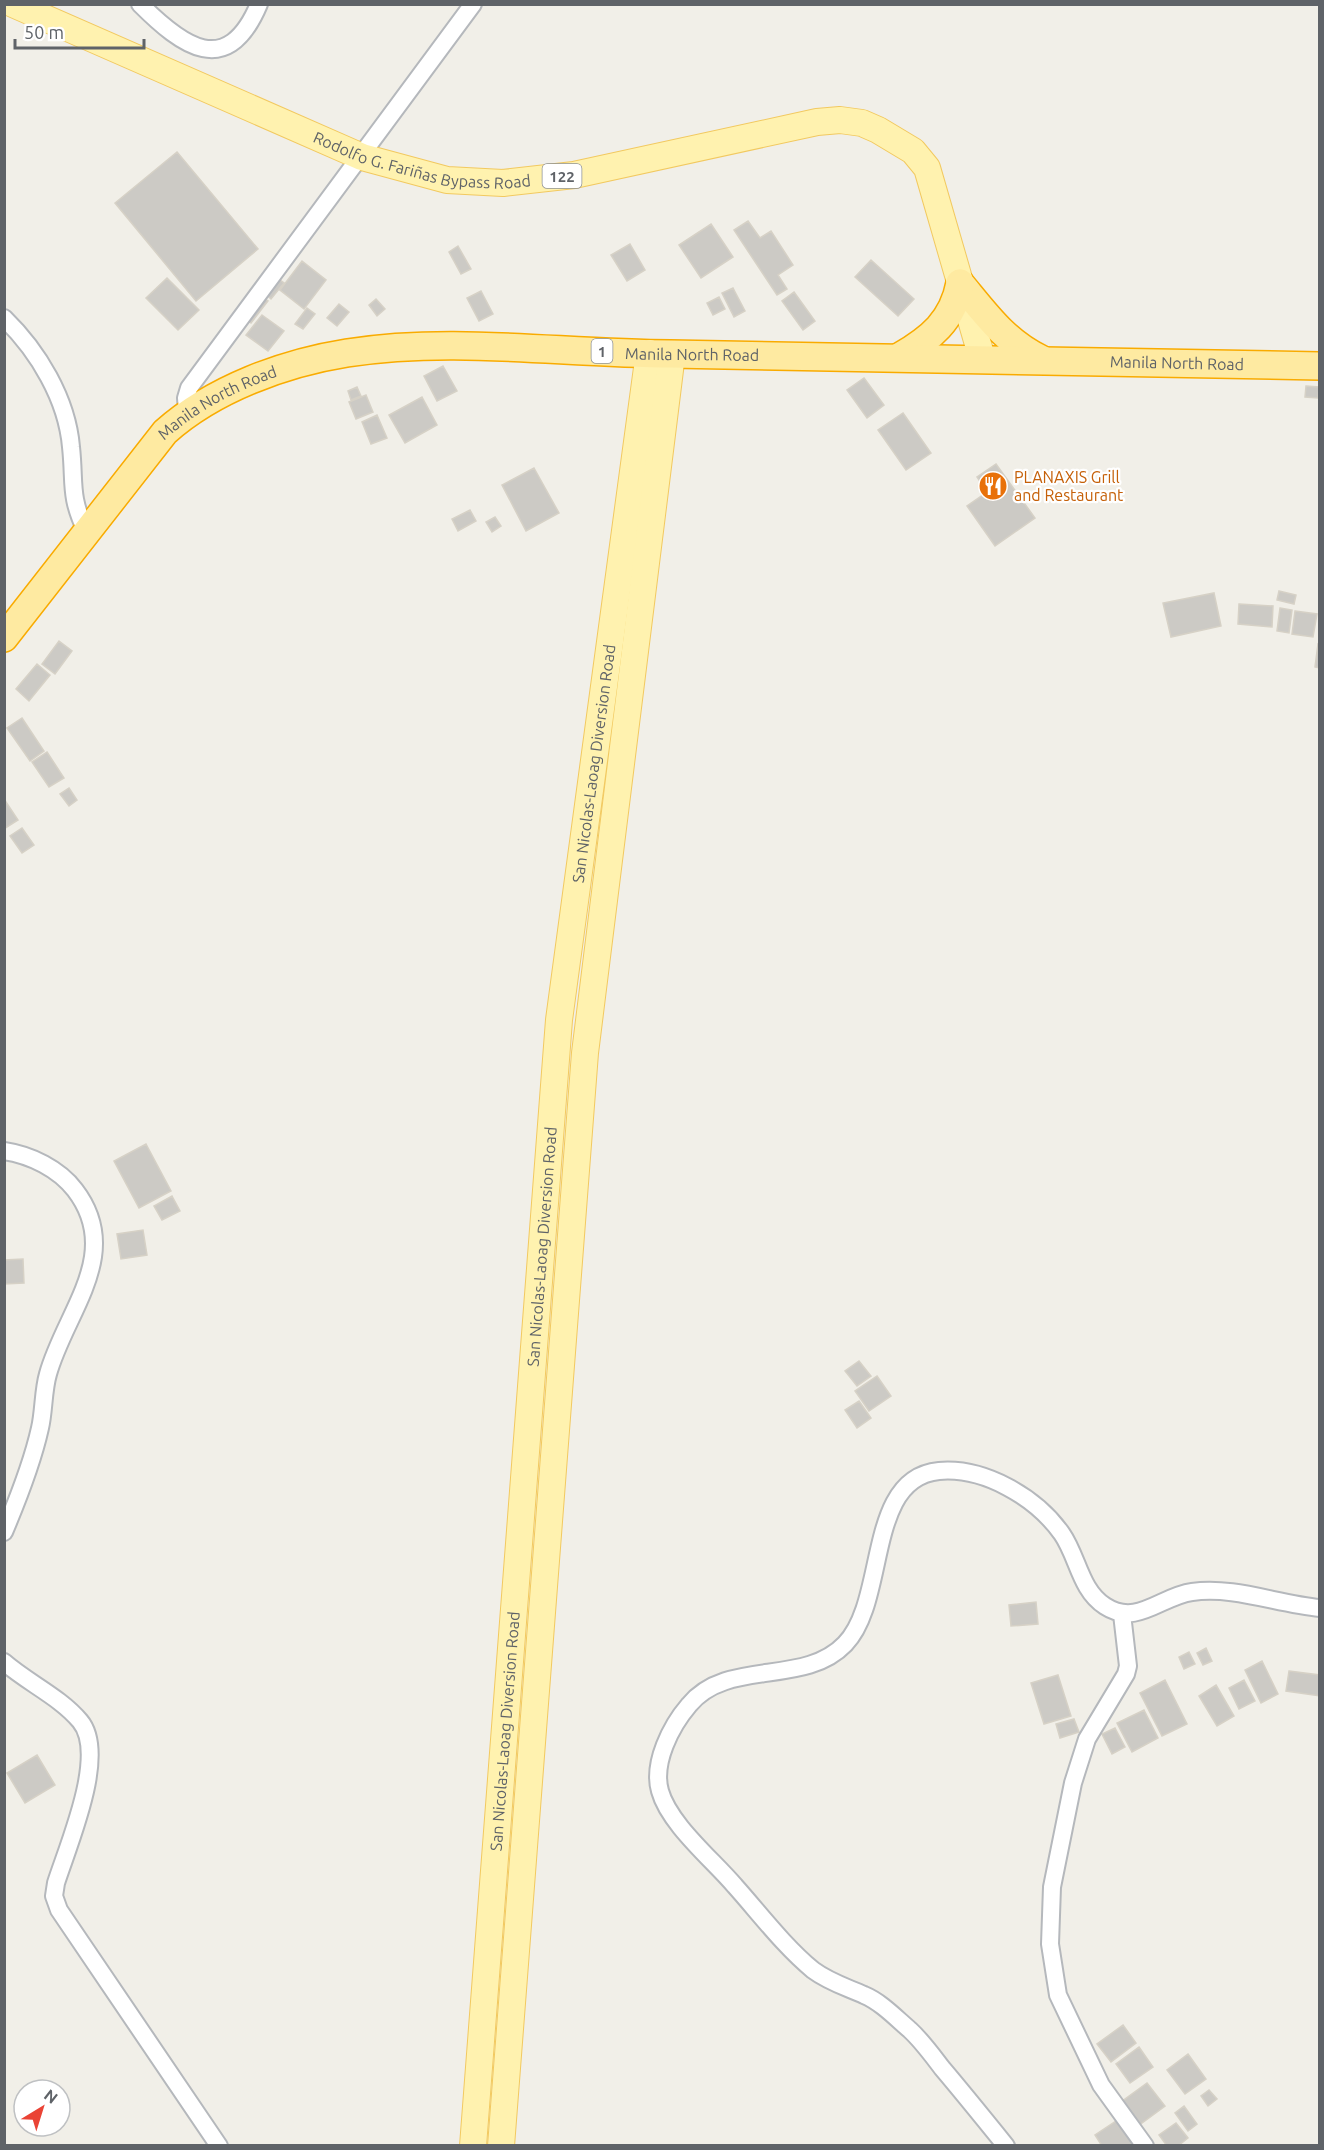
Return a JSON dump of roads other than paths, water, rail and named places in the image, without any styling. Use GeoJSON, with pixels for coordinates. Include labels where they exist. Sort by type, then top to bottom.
{"type":"FeatureCollection","features":[{"type":"Feature","properties":{"kind":"highway"},"geometry":{"type":"LineString","coordinates":[[898,358],[923,344],[946,321],[953,310],[960,283]]}},
{"type":"Feature","properties":{"kind":"highway"},"geometry":{"type":"LineString","coordinates":[[960,283],[1008,339],[1021,349],[1042,359]]}},
{"type":"Feature","properties":{"kind":"highway","name":"Manila North Road"},"geometry":{"type":"LineString","coordinates":[[4,638],[165,432],[187,412],[216,395],[249,381],[345,353],[410,346],[474,345],[661,354],[1042,359],[1320,366]]}},
{"type":"Feature","properties":{"kind":"main road","name":"Rodolfo G. Fariñas Bypass Road"},"geometry":{"type":"LineString","coordinates":[[13,4],[362,156],[447,180],[502,183],[574,175],[817,122],[840,120],[862,123],[899,141],[927,168],[982,358]]}},
{"type":"Feature","properties":{"kind":"main road","name":"San Nicolas-Laoag Diversion Road"},"geometry":{"type":"LineString","coordinates":[[473,2145],[559,1020],[661,354]]}},
{"type":"Feature","properties":{"kind":"main road","name":"San Nicolas-Laoag Diversion Road"},"geometry":{"type":"LineString","coordinates":[[501,2145],[585,1053],[661,354]]}},
{"type":"Feature","properties":{"kind":"street"},"geometry":{"type":"LineString","coordinates":[[140,4],[189,46],[205,50],[227,45],[242,34],[259,4]]}},
{"type":"Feature","properties":{"kind":"street"},"geometry":{"type":"LineString","coordinates":[[187,412],[186,398],[189,388],[473,4]]}},
{"type":"Feature","properties":{"kind":"street"},"geometry":{"type":"LineString","coordinates":[[4,318],[40,361],[60,405],[68,428],[71,448],[74,505],[86,531]]}},
{"type":"Feature","properties":{"kind":"street"},"geometry":{"type":"LineString","coordinates":[[4,1151],[40,1162],[71,1184],[84,1201],[91,1222],[95,1256],[88,1280],[47,1375],[40,1427],[4,1532]]}},
{"type":"Feature","properties":{"kind":"street"},"geometry":{"type":"LineString","coordinates":[[1006,2145],[913,2032],[876,2002],[828,1980],[812,1969],[763,1919],[672,1813],[660,1791],[660,1762],[678,1720],[700,1693],[740,1677],[779,1673],[806,1665],[830,1656],[845,1644],[864,1610],[892,1505],[903,1489],[914,1479],[925,1474],[957,1472],[1016,1490],[1037,1505],[1062,1534],[1087,1587],[1099,1602],[1122,1614],[1135,1614],[1189,1592],[1219,1590],[1320,1608]]}},
{"type":"Feature","properties":{"kind":"street"},"geometry":{"type":"LineString","coordinates":[[1122,1614],[1128,1666],[1126,1674],[1087,1739],[1073,1782],[1052,1887],[1050,1944],[1058,1995],[1101,2085],[1145,2145]]}},
{"type":"Feature","properties":{"kind":"street"},"geometry":{"type":"LineString","coordinates":[[4,1662],[69,1709],[89,1733],[91,1747],[86,1785],[56,1883],[54,1896],[59,1910],[219,2145]]}},
{"type":"Feature","properties":{"kind":"place","name":"PLANAXIS Grill and Restaurant"},"geometry":{"type":"Point","coordinates":[993,486]}}]}
